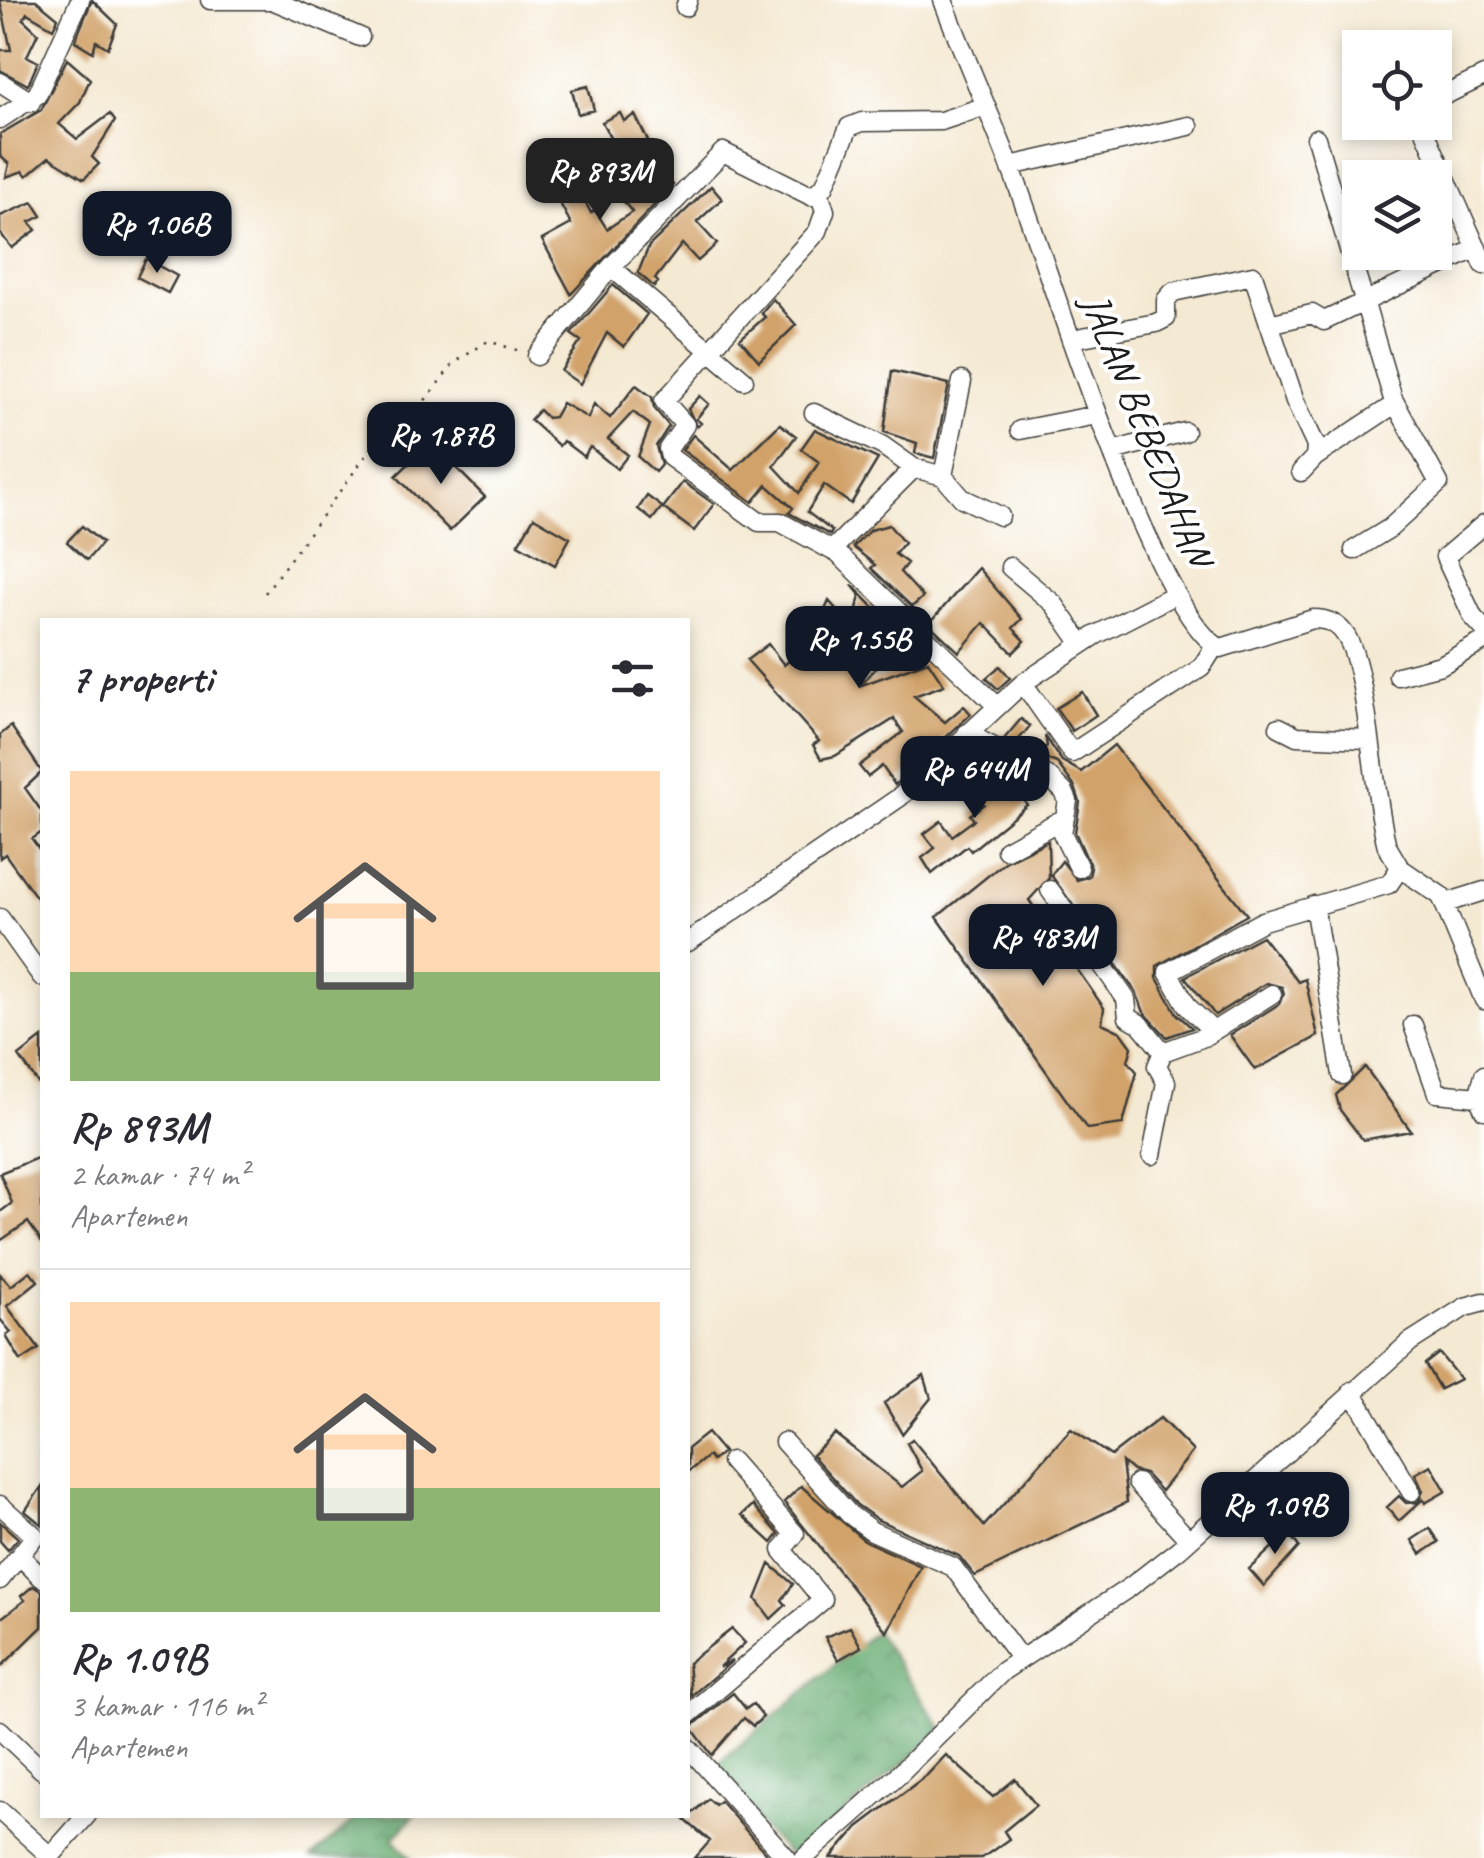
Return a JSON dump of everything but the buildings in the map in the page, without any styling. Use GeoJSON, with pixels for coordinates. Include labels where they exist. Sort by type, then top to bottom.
{"type":"FeatureCollection","features":[{"type":"Feature","properties":{"kind":"street"},"geometry":{"type":"LineString","coordinates":[[0,119],[31,102],[80,0]]}},
{"type":"Feature","properties":{"kind":"street"},"geometry":{"type":"LineString","coordinates":[[210,0],[270,0],[360,36]]}},
{"type":"Feature","properties":{"kind":"street","name":"JALAN BEBEDAHAN"},"geometry":{"type":"LineString","coordinates":[[943,0],[1010,166],[1112,451],[1176,594],[1199,631],[1215,646]]}},
{"type":"Feature","properties":{"kind":"street"},"geometry":{"type":"LineString","coordinates":[[1452,92],[1484,76]]}},
{"type":"Feature","properties":{"kind":"street"},"geometry":{"type":"LineString","coordinates":[[0,82],[31,102]]}},
{"type":"Feature","properties":{"kind":"street"},"geometry":{"type":"LineString","coordinates":[[986,106],[941,121],[862,122],[849,127],[819,192],[825,210],[818,231],[664,399],[685,425],[668,453],[759,522],[780,522],[835,552],[996,705]]}},
{"type":"Feature","properties":{"kind":"street"},"geometry":{"type":"LineString","coordinates":[[1010,166],[1189,126]]}},
{"type":"Feature","properties":{"kind":"street"},"geometry":{"type":"LineString","coordinates":[[1316,138],[1395,404],[1440,483],[1390,528],[1354,550]]}},
{"type":"Feature","properties":{"kind":"street"},"geometry":{"type":"LineString","coordinates":[[1268,324],[1312,314],[1324,322],[1480,256],[1429,140]]}},
{"type":"Feature","properties":{"kind":"street"},"geometry":{"type":"LineString","coordinates":[[537,356],[610,268],[722,152],[806,195],[819,192]]}},
{"type":"Feature","properties":{"kind":"street"},"geometry":{"type":"LineString","coordinates":[[610,268],[744,380]]}},
{"type":"Feature","properties":{"kind":"street"},"geometry":{"type":"LineString","coordinates":[[1072,339],[1163,321],[1167,297],[1173,292],[1251,274],[1316,446],[1315,457]]}},
{"type":"Feature","properties":{"kind":"street"},"geometry":{"type":"LineString","coordinates":[[943,476],[962,382]]}},
{"type":"Feature","properties":{"kind":"street"},"geometry":{"type":"LineString","coordinates":[[1301,472],[1315,457],[1395,404]]}},
{"type":"Feature","properties":{"kind":"street"},"geometry":{"type":"LineString","coordinates":[[814,413],[883,446],[914,468],[943,476],[962,498],[1000,516]]}},
{"type":"Feature","properties":{"kind":"street"},"geometry":{"type":"LineString","coordinates":[[1020,430],[1097,414]]}},
{"type":"Feature","properties":{"kind":"street"},"geometry":{"type":"LineString","coordinates":[[1112,451],[1185,432]]}},
{"type":"Feature","properties":{"kind":"street"},"geometry":{"type":"LineString","coordinates":[[835,552],[844,535],[914,468]]}},
{"type":"Feature","properties":{"kind":"street"},"geometry":{"type":"LineString","coordinates":[[1484,524],[1444,557],[1473,617],[1484,629]]}},
{"type":"Feature","properties":{"kind":"street"},"geometry":{"type":"LineString","coordinates":[[1010,567],[1054,604],[1082,644]]}},
{"type":"Feature","properties":{"kind":"street"},"geometry":{"type":"LineString","coordinates":[[690,941],[900,796],[1022,683],[1082,644],[1176,594]]}},
{"type":"Feature","properties":{"kind":"street"},"geometry":{"type":"LineString","coordinates":[[1022,683],[1072,752],[1201,668],[1215,646],[1232,648],[1312,620],[1332,622],[1349,640],[1387,846],[1400,868],[1446,903],[1484,1000]]}},
{"type":"Feature","properties":{"kind":"street"},"geometry":{"type":"LineString","coordinates":[[1398,676],[1441,664],[1484,641]]}},
{"type":"Feature","properties":{"kind":"street"},"geometry":{"type":"LineString","coordinates":[[1279,727],[1297,736],[1366,740]]}},
{"type":"Feature","properties":{"kind":"street"},"geometry":{"type":"LineString","coordinates":[[967,733],[1048,776],[1068,801],[1062,832],[1079,868]]}},
{"type":"Feature","properties":{"kind":"street"},"geometry":{"type":"LineString","coordinates":[[1006,850],[1052,821],[1063,820]]}},
{"type":"Feature","properties":{"kind":"street"},"geometry":{"type":"LineString","coordinates":[[1214,1031],[1188,1007],[1168,972],[1236,934],[1314,905],[1390,884],[1400,868]]}},
{"type":"Feature","properties":{"kind":"street"},"geometry":{"type":"LineString","coordinates":[[1050,890],[1126,998],[1128,1017],[1140,1024],[1164,1052]]}},
{"type":"Feature","properties":{"kind":"street"},"geometry":{"type":"LineString","coordinates":[[1446,903],[1484,891]]}},
{"type":"Feature","properties":{"kind":"street"},"geometry":{"type":"LineString","coordinates":[[1314,905],[1342,1075]]}},
{"type":"Feature","properties":{"kind":"street"},"geometry":{"type":"LineString","coordinates":[[0,918],[40,973]]}},
{"type":"Feature","properties":{"kind":"street"},"geometry":{"type":"LineString","coordinates":[[1468,957],[1484,946]]}},
{"type":"Feature","properties":{"kind":"street"},"geometry":{"type":"LineString","coordinates":[[1152,1155],[1166,1082],[1157,1066],[1164,1052],[1214,1031],[1272,994]]}},
{"type":"Feature","properties":{"kind":"street"},"geometry":{"type":"LineString","coordinates":[[1413,1026],[1437,1094],[1481,1103],[1484,1074]]}},
{"type":"Feature","properties":{"kind":"street"},"geometry":{"type":"LineString","coordinates":[[804,1858],[1020,1658],[1130,1587],[1189,1540],[1352,1391],[1439,1321],[1484,1302]]}},
{"type":"Feature","properties":{"kind":"street"},"geometry":{"type":"LineString","coordinates":[[1352,1391],[1411,1492]]}},
{"type":"Feature","properties":{"kind":"street"},"geometry":{"type":"LineString","coordinates":[[784,1442],[848,1514],[872,1531],[953,1567],[1020,1658]]}},
{"type":"Feature","properties":{"kind":"street"},"geometry":{"type":"LineString","coordinates":[[690,1713],[823,1600],[782,1550],[795,1534],[731,1461]]}},
{"type":"Feature","properties":{"kind":"street"},"geometry":{"type":"LineString","coordinates":[[1137,1483],[1189,1540]]}},
{"type":"Feature","properties":{"kind":"street"},"geometry":{"type":"LineString","coordinates":[[0,1506],[39,1534],[0,1580]]}},
{"type":"Feature","properties":{"kind":"street"},"geometry":{"type":"LineString","coordinates":[[20,1556],[40,1576]]}},
{"type":"Feature","properties":{"kind":"street"},"geometry":{"type":"LineString","coordinates":[[0,1730],[40,1767]]}},
{"type":"Feature","properties":{"kind":"street"},"geometry":{"type":"LineString","coordinates":[[690,1749],[788,1858]]}},
{"type":"Feature","properties":{"kind":"street"},"geometry":{"type":"LineString","coordinates":[[0,1811],[50,1857],[85,1818]]}},
{"type":"Feature","properties":{"kind":"path"},"geometry":{"type":"LineString","coordinates":[[265,593],[376,442],[422,404],[454,363],[488,341],[537,356]]}},
{"type":"Feature","properties":{"kind":"green space"},"geometry":{"type":"Polygon","coordinates":[[[875,1631],[943,1730],[791,1858],[709,1771],[875,1631]]]}},
{"type":"Feature","properties":{"kind":"green space"},"geometry":{"type":"Polygon","coordinates":[[[357,1818],[412,1818],[393,1838],[411,1858],[311,1858],[357,1818]]]}}]}
